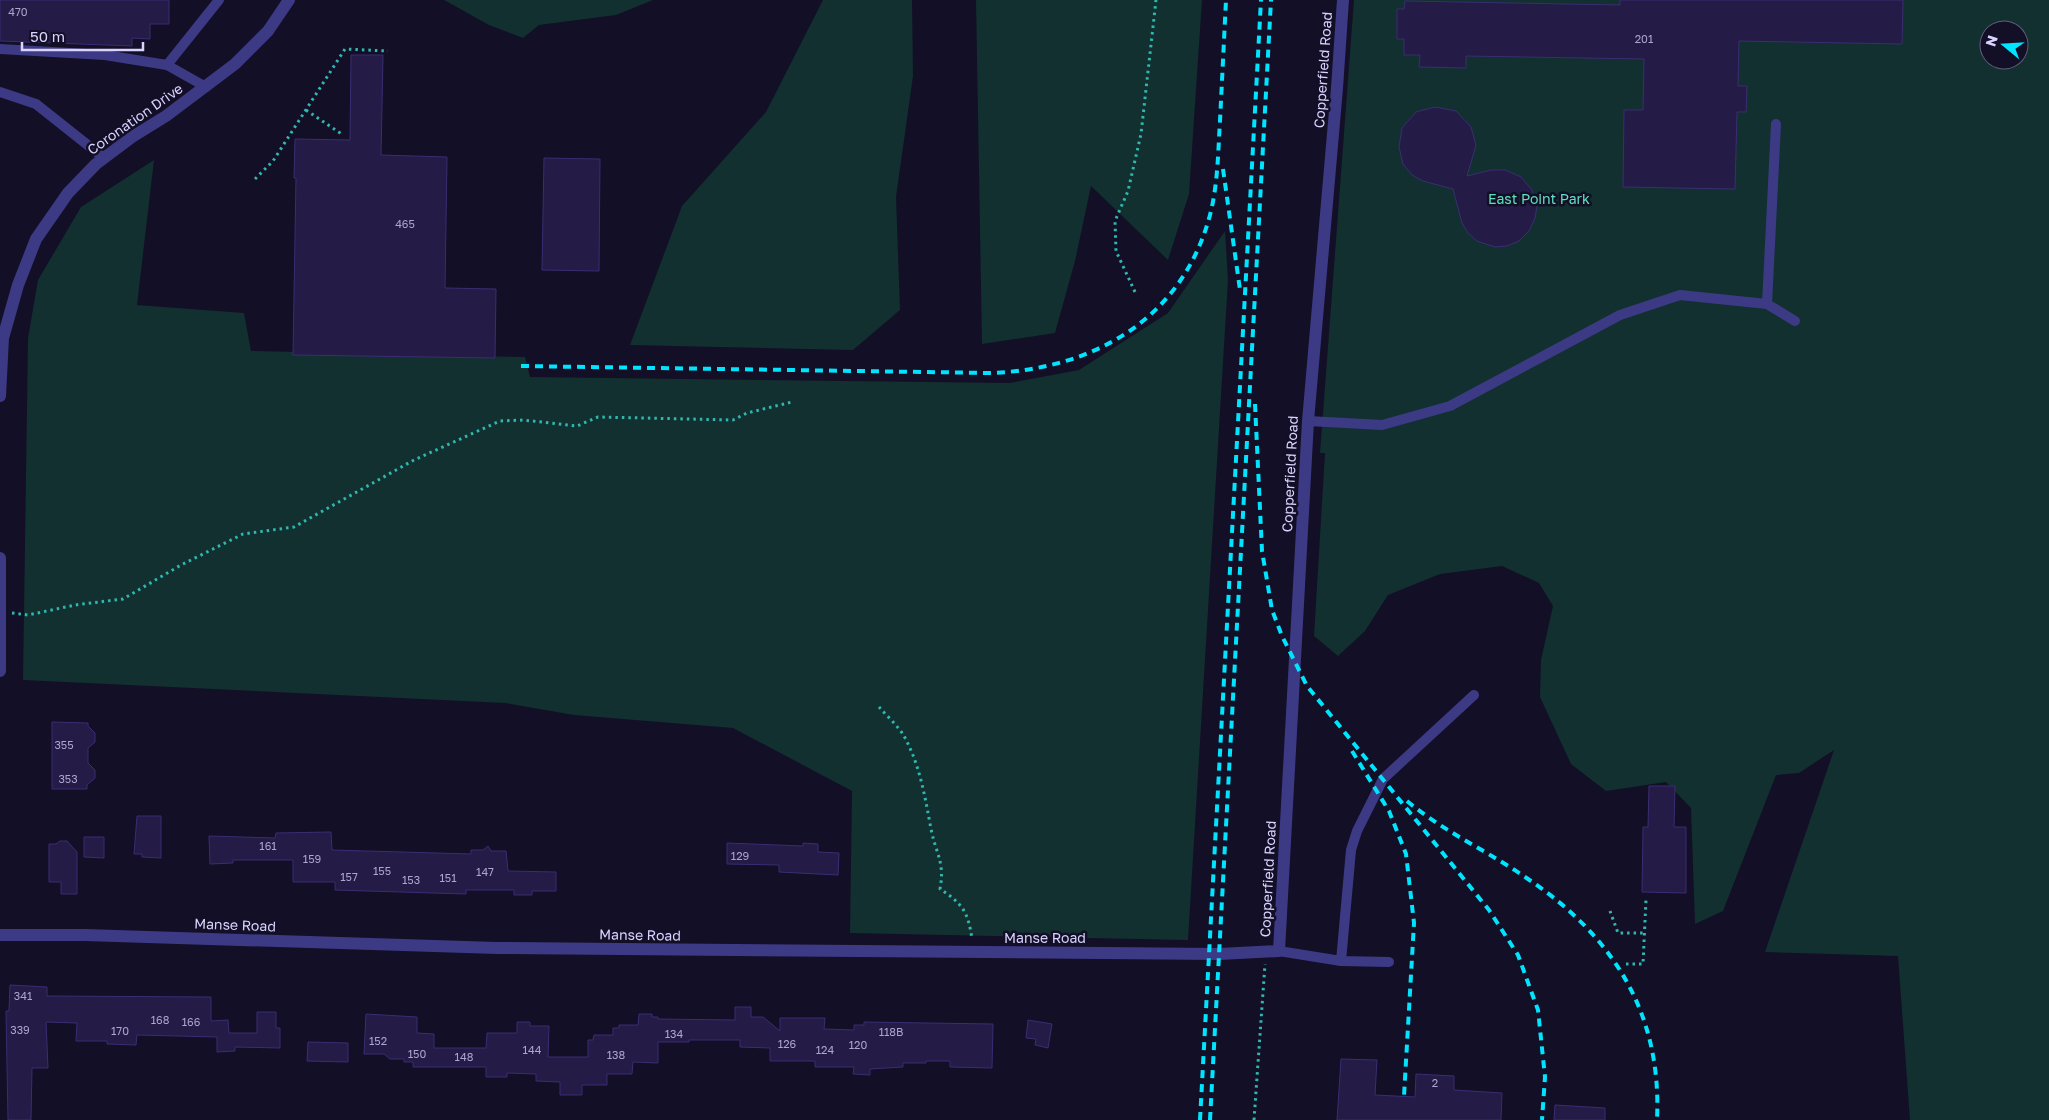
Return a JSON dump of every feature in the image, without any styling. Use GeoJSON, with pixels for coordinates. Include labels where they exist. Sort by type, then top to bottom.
{"type":"FeatureCollection","features":[{"type":"Feature","properties":{"kind":"street","name":"Coronation Drive"},"geometry":{"type":"LineString","coordinates":[[0,396],[3,338],[18,284],[36,239],[68,193],[104,158],[132,137],[166,116],[235,64],[268,31],[289,0]]}},
{"type":"Feature","properties":{"kind":"street","name":"Copperfield Road"},"geometry":{"type":"LineString","coordinates":[[1279,951],[1308,421],[1343,0]]}},
{"type":"Feature","properties":{"kind":"street"},"geometry":{"type":"LineString","coordinates":[[0,558],[0,671]]}},
{"type":"Feature","properties":{"kind":"street","name":"Manse Road"},"geometry":{"type":"LineString","coordinates":[[0,935],[104,936],[497,948],[1218,954],[1279,951]]}},
{"type":"Feature","properties":{"kind":"lane"},"geometry":{"type":"LineString","coordinates":[[167,65],[219,0]]}},
{"type":"Feature","properties":{"kind":"lane"},"geometry":{"type":"LineString","coordinates":[[0,48],[105,55],[167,65],[206,87]]}},
{"type":"Feature","properties":{"kind":"lane"},"geometry":{"type":"LineString","coordinates":[[0,92],[36,104],[104,158]]}},
{"type":"Feature","properties":{"kind":"lane"},"geometry":{"type":"LineString","coordinates":[[1767,304],[1776,124]]}},
{"type":"Feature","properties":{"kind":"lane"},"geometry":{"type":"LineString","coordinates":[[1308,421],[1382,425],[1450,406],[1620,315],[1680,295],[1767,304],[1795,321]]}},
{"type":"Feature","properties":{"kind":"lane"},"geometry":{"type":"LineString","coordinates":[[1341,961],[1351,850],[1356,831],[1383,779],[1474,695]]}},
{"type":"Feature","properties":{"kind":"lane"},"geometry":{"type":"LineString","coordinates":[[1279,951],[1341,961],[1389,962]]}},
{"type":"Feature","properties":{"kind":"path"},"geometry":{"type":"LineString","coordinates":[[1134,292],[1116,251],[1115,221],[1128,191],[1141,134],[1156,0]]}},
{"type":"Feature","properties":{"kind":"path"},"geometry":{"type":"LineString","coordinates":[[255,179],[273,161],[346,49],[388,52]]}},
{"type":"Feature","properties":{"kind":"path"},"geometry":{"type":"LineString","coordinates":[[306,110],[342,135]]}},
{"type":"Feature","properties":{"kind":"path"},"geometry":{"type":"LineString","coordinates":[[1,612],[28,615],[75,605],[123,599],[181,565],[243,534],[294,527],[414,460],[500,421],[523,420],[577,426],[598,418],[733,420],[747,412],[792,402]]}},
{"type":"Feature","properties":{"kind":"path"},"geometry":{"type":"LineString","coordinates":[[879,707],[904,735],[914,759],[926,798],[931,830],[943,872],[940,889],[960,902],[970,922],[973,952]]}},
{"type":"Feature","properties":{"kind":"path"},"geometry":{"type":"LineString","coordinates":[[1626,964],[1643,964],[1646,933],[1646,900]]}},
{"type":"Feature","properties":{"kind":"path"},"geometry":{"type":"LineString","coordinates":[[1610,910],[1618,933],[1646,933]]}},
{"type":"Feature","properties":{"kind":"path"},"geometry":{"type":"LineString","coordinates":[[1254,1120],[1266,951]]}},
{"type":"Feature","properties":{"kind":"green space"},"geometry":{"type":"Polygon","coordinates":[[[444,0],[653,0],[616,15],[539,25],[523,38],[489,25],[444,0]]]}},
{"type":"Feature","properties":{"kind":"green space"},"geometry":{"type":"Polygon","coordinates":[[[823,0],[912,0],[913,76],[896,197],[900,310],[853,350],[630,345],[682,206],[766,112],[823,0]]]}},
{"type":"Feature","properties":{"kind":"green space"},"geometry":{"type":"Polygon","coordinates":[[[976,0],[1202,0],[1189,194],[1168,260],[1091,186],[1075,261],[1055,333],[982,344],[976,0]]]}},
{"type":"Feature","properties":{"kind":"green space","name":"East Point Park"},"geometry":{"type":"Polygon","coordinates":[[[1354,0],[2049,0],[2049,1120],[1910,1120],[1898,956],[1765,952],[1834,750],[1799,773],[1776,775],[1723,911],[1695,924],[1691,808],[1666,782],[1606,791],[1571,764],[1540,697],[1541,660],[1553,606],[1539,583],[1502,566],[1440,574],[1388,595],[1365,631],[1338,656],[1314,636],[1325,453],[1320,453],[1354,0]]]}},
{"type":"Feature","properties":{"kind":"green space"},"geometry":{"type":"Polygon","coordinates":[[[154,160],[137,305],[244,313],[251,351],[525,357],[530,377],[1010,383],[1079,370],[1168,313],[1225,231],[1228,280],[1188,940],[850,933],[852,791],[733,728],[574,715],[505,703],[23,680],[28,338],[38,280],[81,207],[154,160]]]}},
{"type":"Feature","properties":{"kind":"building"},"geometry":{"type":"Polygon","coordinates":[[[0,0],[169,0],[169,24],[150,24],[150,39],[132,38],[132,46],[0,41],[0,0]]]}},
{"type":"Feature","properties":{"kind":"building"},"geometry":{"type":"Polygon","coordinates":[[[1620,0],[1903,0],[1902,44],[1739,41],[1738,86],[1747,86],[1746,112],[1737,112],[1735,189],[1623,187],[1624,110],[1643,110],[1644,59],[1466,56],[1466,68],[1419,67],[1420,55],[1404,55],[1404,39],[1397,39],[1397,9],[1404,9],[1405,1],[1620,5],[1620,0]]]}},
{"type":"Feature","properties":{"kind":"building"},"geometry":{"type":"Polygon","coordinates":[[[351,55],[383,55],[381,155],[447,157],[445,288],[496,289],[495,358],[293,355],[295,139],[350,140],[351,55]]]}},
{"type":"Feature","properties":{"kind":"building"},"geometry":{"type":"Polygon","coordinates":[[[1435,107],[1456,111],[1471,127],[1476,145],[1467,176],[1491,170],[1505,170],[1521,177],[1532,190],[1537,206],[1535,218],[1529,231],[1519,241],[1507,246],[1495,247],[1477,241],[1468,233],[1462,223],[1453,189],[1423,181],[1412,175],[1403,164],[1399,147],[1402,128],[1416,112],[1435,107]]]}},
{"type":"Feature","properties":{"kind":"building"},"geometry":{"type":"Polygon","coordinates":[[[544,158],[600,159],[599,271],[542,270],[544,158]]]}},
{"type":"Feature","properties":{"kind":"building"},"geometry":{"type":"Polygon","coordinates":[[[52,722],[88,723],[88,726],[95,733],[95,742],[88,748],[88,763],[95,770],[95,778],[87,785],[87,789],[52,789],[52,722]]]}},
{"type":"Feature","properties":{"kind":"building"},"geometry":{"type":"Polygon","coordinates":[[[1649,786],[1675,786],[1674,827],[1686,827],[1686,893],[1642,892],[1643,827],[1648,827],[1649,786]]]}},
{"type":"Feature","properties":{"kind":"building"},"geometry":{"type":"Polygon","coordinates":[[[137,816],[161,816],[161,858],[142,857],[142,854],[134,854],[137,816]]]}},
{"type":"Feature","properties":{"kind":"building"},"geometry":{"type":"Polygon","coordinates":[[[331,832],[332,850],[471,854],[471,850],[483,850],[488,846],[491,851],[506,851],[508,871],[556,872],[556,891],[532,891],[532,895],[514,895],[514,890],[466,890],[466,894],[335,890],[335,882],[293,882],[293,860],[233,860],[233,863],[210,864],[209,836],[275,838],[276,833],[331,832]]]}},
{"type":"Feature","properties":{"kind":"building"},"geometry":{"type":"Polygon","coordinates":[[[84,837],[104,837],[104,858],[84,857],[84,837]]]}},
{"type":"Feature","properties":{"kind":"building"},"geometry":{"type":"Polygon","coordinates":[[[60,841],[67,841],[77,852],[77,894],[61,894],[61,882],[49,882],[49,844],[56,844],[60,841]]]}},
{"type":"Feature","properties":{"kind":"building"},"geometry":{"type":"Polygon","coordinates":[[[727,843],[803,846],[803,843],[818,844],[818,852],[839,853],[838,875],[779,872],[779,865],[727,864],[727,843]]]}},
{"type":"Feature","properties":{"kind":"building"},"geometry":{"type":"Polygon","coordinates":[[[10,985],[47,987],[47,996],[211,997],[211,1021],[228,1020],[229,1033],[257,1033],[257,1012],[276,1012],[276,1028],[280,1028],[280,1048],[235,1047],[235,1051],[217,1052],[217,1037],[137,1035],[136,1045],[107,1044],[107,1041],[76,1041],[77,1023],[46,1022],[48,1068],[32,1068],[31,1120],[8,1120],[6,1011],[9,1011],[10,985]]]}},
{"type":"Feature","properties":{"kind":"building"},"geometry":{"type":"Polygon","coordinates":[[[735,1007],[751,1007],[751,1017],[763,1017],[780,1031],[780,1018],[825,1018],[824,1029],[854,1030],[854,1025],[864,1025],[864,1022],[993,1024],[992,1068],[950,1067],[950,1061],[926,1061],[926,1063],[903,1063],[903,1067],[870,1069],[870,1075],[853,1074],[854,1067],[815,1067],[815,1061],[770,1061],[770,1048],[740,1047],[740,1040],[689,1040],[689,1042],[658,1042],[658,1063],[633,1062],[632,1074],[607,1074],[607,1085],[582,1085],[582,1095],[560,1095],[560,1082],[536,1081],[536,1074],[507,1073],[507,1077],[486,1077],[486,1067],[413,1067],[413,1062],[404,1062],[404,1059],[390,1059],[384,1054],[364,1054],[366,1014],[417,1017],[417,1033],[434,1034],[434,1048],[486,1048],[487,1033],[517,1033],[517,1022],[530,1022],[530,1026],[549,1026],[548,1057],[588,1057],[588,1040],[593,1040],[594,1035],[613,1035],[613,1028],[619,1028],[619,1025],[638,1025],[639,1014],[652,1014],[652,1017],[658,1017],[658,1019],[735,1020],[735,1007]]]}},
{"type":"Feature","properties":{"kind":"building"},"geometry":{"type":"Polygon","coordinates":[[[1028,1020],[1052,1024],[1048,1048],[1035,1045],[1036,1039],[1026,1038],[1028,1020]]]}},
{"type":"Feature","properties":{"kind":"building"},"geometry":{"type":"Polygon","coordinates":[[[308,1042],[348,1043],[348,1062],[307,1061],[308,1042]]]}},
{"type":"Feature","properties":{"kind":"building"},"geometry":{"type":"Polygon","coordinates":[[[1341,1059],[1377,1060],[1375,1095],[1415,1097],[1416,1074],[1454,1076],[1454,1090],[1502,1093],[1501,1120],[1337,1120],[1341,1059]]]}},
{"type":"Feature","properties":{"kind":"building"},"geometry":{"type":"Polygon","coordinates":[[[1555,1105],[1605,1108],[1605,1120],[1554,1120],[1555,1105]]]}},
{"type":"Feature","properties":{"kind":"railway"},"geometry":{"type":"LineString","coordinates":[[521,366],[991,373],[1029,369],[1064,361],[1098,349],[1128,332],[1155,310],[1178,283],[1197,252],[1210,215],[1216,180],[1226,0]]}},
{"type":"Feature","properties":{"kind":"railway"},"geometry":{"type":"LineString","coordinates":[[1200,1120],[1261,0]]}},
{"type":"Feature","properties":{"kind":"railway"},"geometry":{"type":"LineString","coordinates":[[1210,1120],[1271,0]]}},
{"type":"Feature","properties":{"kind":"railway"},"geometry":{"type":"LineString","coordinates":[[1223,169],[1240,290]]}},
{"type":"Feature","properties":{"kind":"railway"},"geometry":{"type":"LineString","coordinates":[[1255,404],[1262,551],[1272,610],[1282,636],[1307,686],[1489,910],[1518,955],[1538,1010],[1545,1077],[1542,1120]]}},
{"type":"Feature","properties":{"kind":"railway"},"geometry":{"type":"LineString","coordinates":[[1352,751],[1389,811],[1406,854],[1414,923],[1404,1096]]}},
{"type":"Feature","properties":{"kind":"railway"},"geometry":{"type":"LineString","coordinates":[[1407,801],[1451,832],[1528,879],[1585,926],[1608,953],[1627,982],[1641,1012],[1651,1046],[1656,1082],[1657,1120]]}}]}
